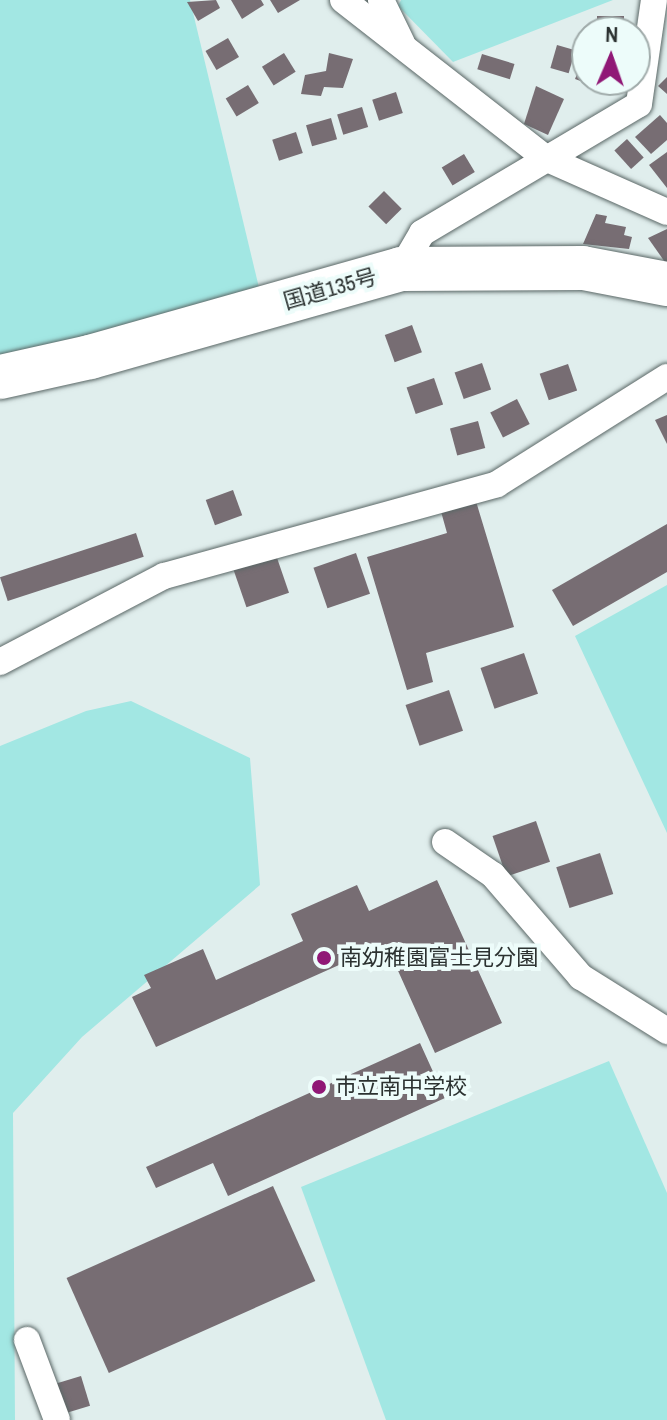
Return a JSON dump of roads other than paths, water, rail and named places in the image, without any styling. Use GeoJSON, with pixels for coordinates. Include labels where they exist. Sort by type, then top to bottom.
{"type":"FeatureCollection","features":[{"type":"Feature","properties":{"kind":"highway","name":"国道135号"},"geometry":{"type":"LineString","coordinates":[[0,377],[90,357],[401,269],[583,268],[667,284]]}},
{"type":"Feature","properties":{"kind":"street"},"geometry":{"type":"LineString","coordinates":[[343,0],[545,158],[667,212]]}},
{"type":"Feature","properties":{"kind":"street"},"geometry":{"type":"LineString","coordinates":[[381,0],[407,52]]}},
{"type":"Feature","properties":{"kind":"street"},"geometry":{"type":"LineString","coordinates":[[401,269],[422,233],[639,104],[654,0]]}},
{"type":"Feature","properties":{"kind":"street"},"geometry":{"type":"LineString","coordinates":[[0,662],[164,576],[497,484],[667,377]]}},
{"type":"Feature","properties":{"kind":"street"},"geometry":{"type":"LineString","coordinates":[[445,842],[493,875],[581,977],[667,1031]]}},
{"type":"Feature","properties":{"kind":"street"},"geometry":{"type":"LineString","coordinates":[[27,1340],[57,1420]]}},
{"type":"Feature","properties":{"kind":"place","name":"南幼稚園富士見分園"},"geometry":{"type":"Point","coordinates":[324,958]}},
{"type":"Feature","properties":{"kind":"place","name":"市立南中学校"},"geometry":{"type":"Point","coordinates":[319,1087]}}]}
